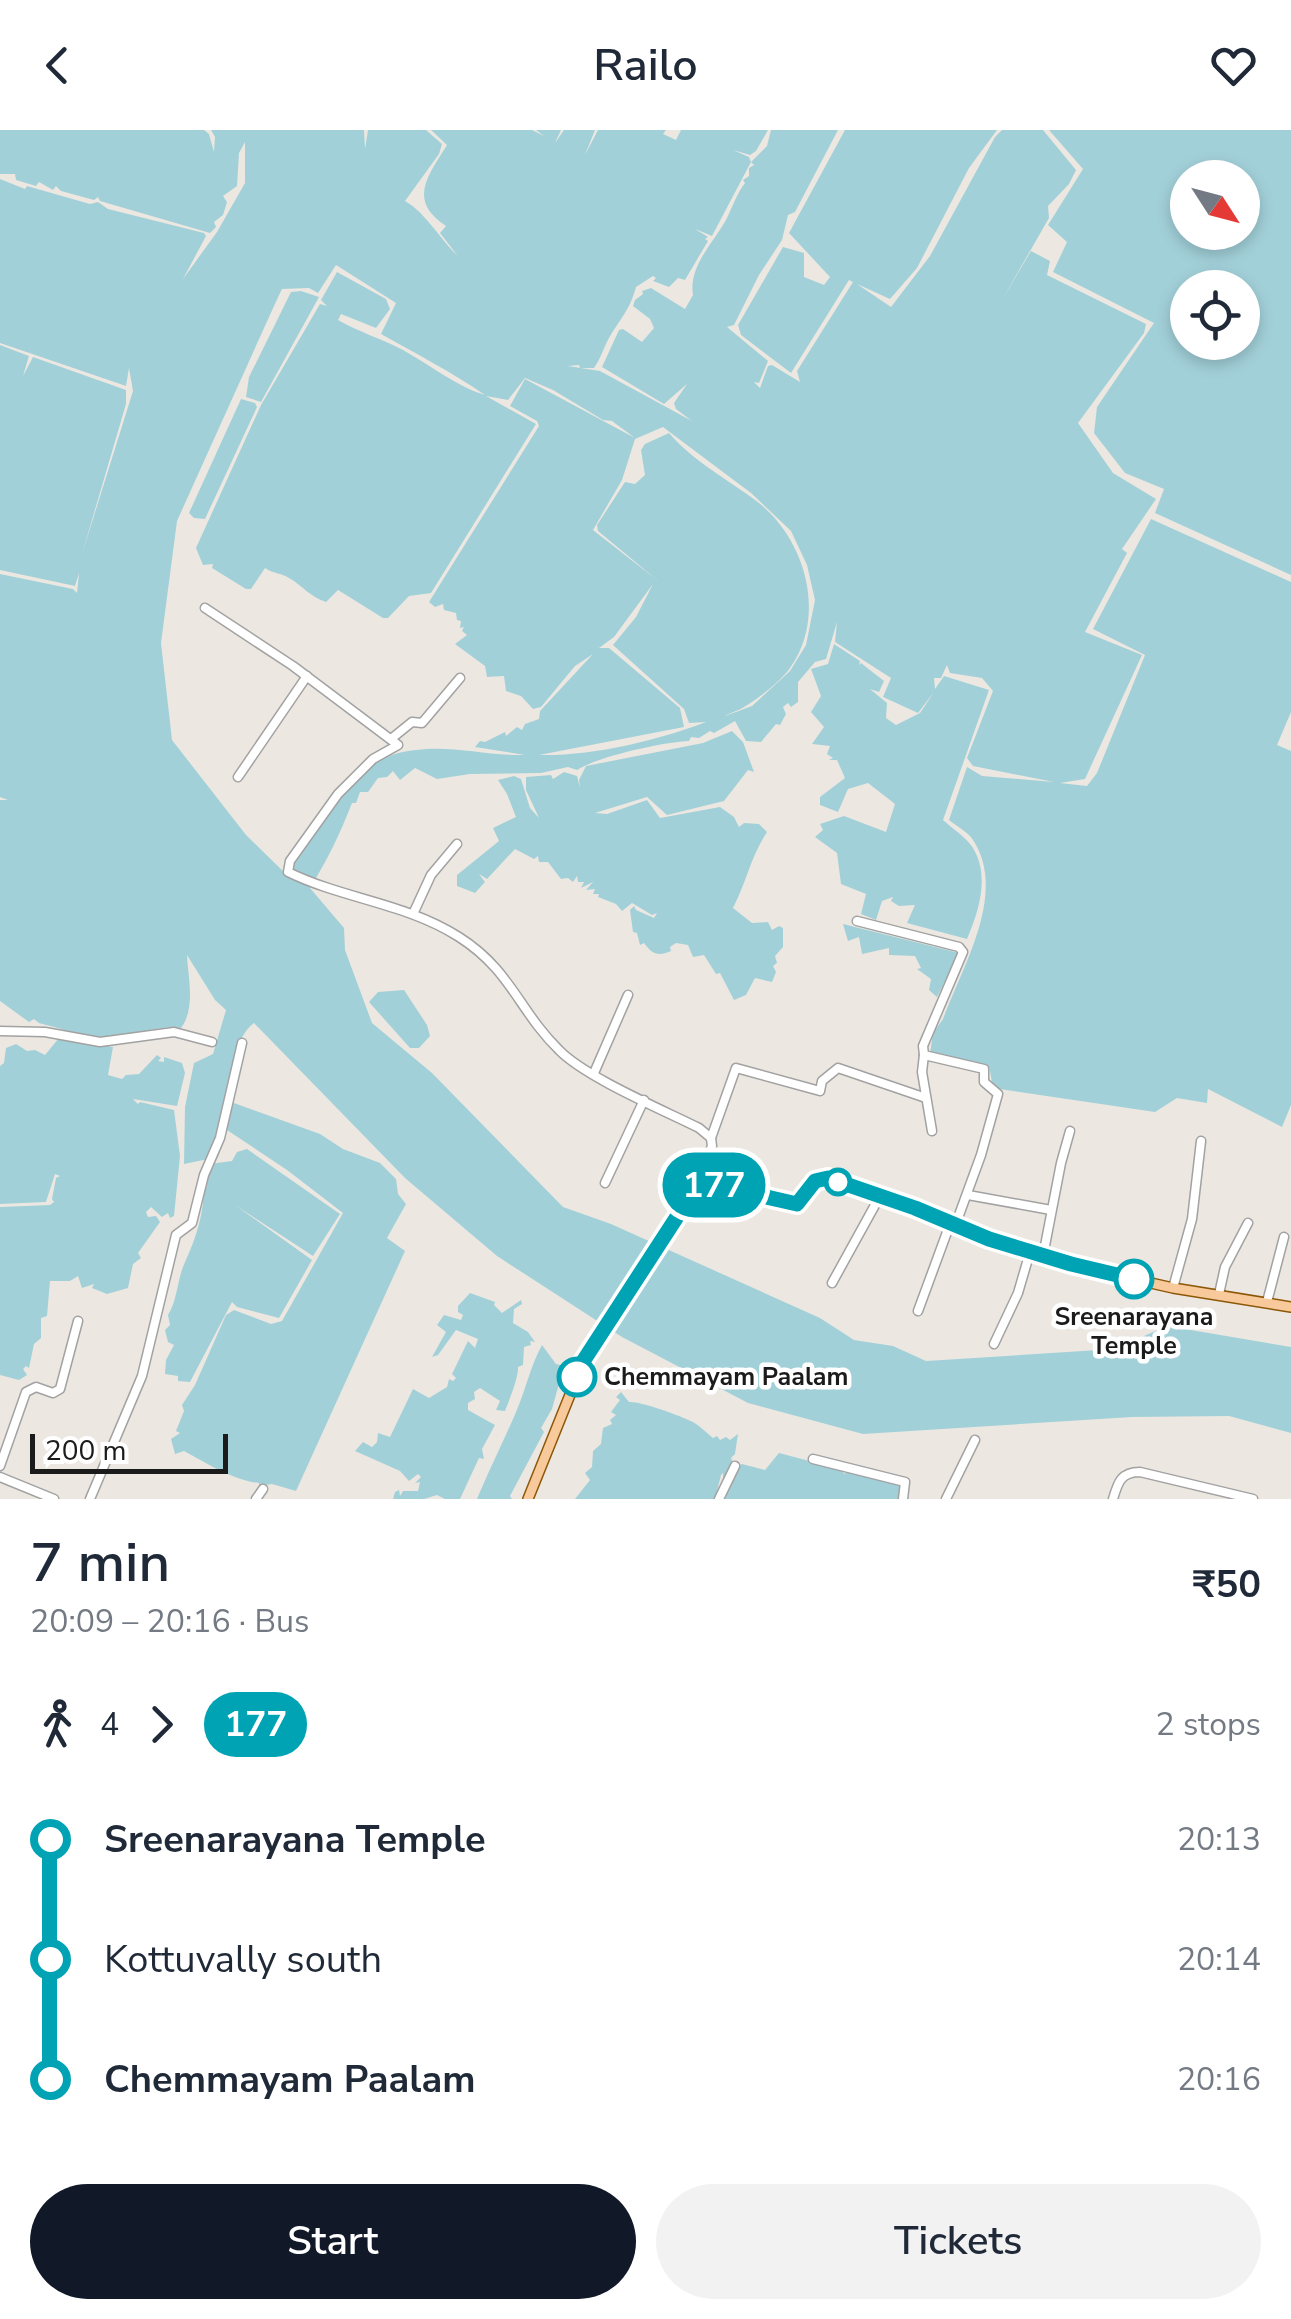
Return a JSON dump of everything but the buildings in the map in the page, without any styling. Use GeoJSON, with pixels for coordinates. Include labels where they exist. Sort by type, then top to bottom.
{"type":"FeatureCollection","features":[{"type":"Feature","properties":{"kind":"main road"},"geometry":{"type":"LineString","coordinates":[[528,1499],[584,1360],[697,1186],[709,1184],[797,1204],[815,1181],[828,1178],[1043,1256],[1172,1288],[1291,1307]]}},
{"type":"Feature","properties":{"kind":"street"},"geometry":{"type":"LineString","coordinates":[[205,608],[307,676],[398,745],[373,758],[338,794],[290,861],[288,872],[318,886],[413,914],[460,937],[499,968],[561,1053],[711,1138]]}},
{"type":"Feature","properties":{"kind":"street"},"geometry":{"type":"LineString","coordinates":[[238,777],[307,676]]}},
{"type":"Feature","properties":{"kind":"street"},"geometry":{"type":"LineString","coordinates":[[392,738],[412,722],[422,722],[460,678]]}},
{"type":"Feature","properties":{"kind":"street"},"geometry":{"type":"LineString","coordinates":[[413,914],[431,875],[457,844]]}},
{"type":"Feature","properties":{"kind":"street"},"geometry":{"type":"LineString","coordinates":[[857,921],[959,947],[963,952],[923,1046],[922,1072],[932,1131]]}},
{"type":"Feature","properties":{"kind":"street"},"geometry":{"type":"LineString","coordinates":[[594,1073],[628,994]]}},
{"type":"Feature","properties":{"kind":"street"},"geometry":{"type":"LineString","coordinates":[[0,1030],[45,1032],[100,1042],[174,1032],[212,1042]]}},
{"type":"Feature","properties":{"kind":"street"},"geometry":{"type":"LineString","coordinates":[[90,1499],[142,1376],[176,1235],[192,1223],[204,1175],[220,1138],[242,1042]]}},
{"type":"Feature","properties":{"kind":"street"},"geometry":{"type":"LineString","coordinates":[[918,1310],[968,1194],[998,1094],[984,1082],[984,1068],[924,1055]]}},
{"type":"Feature","properties":{"kind":"street"},"geometry":{"type":"LineString","coordinates":[[697,1186],[736,1068],[820,1091],[822,1080],[838,1068],[926,1098]]}},
{"type":"Feature","properties":{"kind":"street"},"geometry":{"type":"LineString","coordinates":[[605,1183],[644,1100]]}},
{"type":"Feature","properties":{"kind":"street"},"geometry":{"type":"LineString","coordinates":[[1043,1256],[1070,1131]]}},
{"type":"Feature","properties":{"kind":"street"},"geometry":{"type":"LineString","coordinates":[[1172,1288],[1192,1219],[1201,1141]]}},
{"type":"Feature","properties":{"kind":"street"},"geometry":{"type":"LineString","coordinates":[[968,1194],[1050,1210]]}},
{"type":"Feature","properties":{"kind":"street"},"geometry":{"type":"LineString","coordinates":[[832,1283],[880,1196]]}},
{"type":"Feature","properties":{"kind":"street"},"geometry":{"type":"LineString","coordinates":[[1219,1294],[1225,1267],[1248,1224]]}},
{"type":"Feature","properties":{"kind":"street"},"geometry":{"type":"LineString","coordinates":[[1267,1302],[1284,1238]]}},
{"type":"Feature","properties":{"kind":"street"},"geometry":{"type":"LineString","coordinates":[[994,1344],[1018,1293],[1030,1252]]}},
{"type":"Feature","properties":{"kind":"street"},"geometry":{"type":"LineString","coordinates":[[0,1466],[26,1392],[30,1387],[53,1394],[60,1389],[78,1321]]}},
{"type":"Feature","properties":{"kind":"street"},"geometry":{"type":"LineString","coordinates":[[946,1499],[975,1440]]}},
{"type":"Feature","properties":{"kind":"street"},"geometry":{"type":"LineString","coordinates":[[813,1458],[905,1482],[902,1499]]}},
{"type":"Feature","properties":{"kind":"street"},"geometry":{"type":"LineString","coordinates":[[719,1499],[734,1466]]}},
{"type":"Feature","properties":{"kind":"street"},"geometry":{"type":"LineString","coordinates":[[1113,1499],[1127,1472],[1164,1476],[1227,1496],[1252,1499]]}},
{"type":"Feature","properties":{"kind":"street"},"geometry":{"type":"LineString","coordinates":[[0,1477],[54,1499]]}},
{"type":"Feature","properties":{"kind":"street"},"geometry":{"type":"LineString","coordinates":[[256,1499],[264,1489]]}},
{"type":"Feature","properties":{"kind":"water"},"geometry":{"type":"Polygon","coordinates":[[[0,130],[204,130],[214,152],[215,137],[211,130],[364,130],[365,149],[368,130],[426,130],[442,144],[405,201],[457,255],[440,233],[446,226],[427,207],[424,197],[428,177],[447,145],[431,130],[532,130],[544,136],[536,130],[561,130],[555,143],[564,130],[595,130],[585,155],[598,130],[666,130],[663,134],[676,140],[681,130],[768,130],[750,155],[733,150],[749,157],[751,162],[767,146],[771,130],[838,130],[795,212],[788,215],[782,240],[734,325],[727,327],[768,361],[759,383],[754,382],[760,388],[768,366],[772,365],[800,382],[797,371],[853,282],[849,280],[791,373],[741,335],[738,325],[783,247],[804,253],[804,277],[824,285],[830,277],[789,233],[845,130],[997,130],[969,168],[917,268],[890,299],[857,284],[891,307],[930,256],[995,137],[1002,130],[1043,130],[1076,170],[1069,184],[1048,206],[1049,218],[1002,300],[1031,251],[1050,261],[1047,275],[1146,324],[1144,333],[1078,423],[1113,473],[1156,499],[1122,549],[1127,553],[1085,632],[1142,655],[1085,779],[1060,783],[1087,786],[1097,773],[1145,655],[1093,629],[1151,519],[1291,582],[1291,712],[1277,745],[1291,751],[1291,1105],[1282,1127],[1208,1089],[1207,1103],[1177,1098],[1155,1112],[993,1088],[989,1066],[930,1054],[933,1033],[943,1019],[970,953],[984,906],[983,861],[971,837],[949,820],[967,767],[982,776],[1054,782],[973,766],[967,758],[993,691],[982,678],[950,673],[947,665],[941,678],[934,678],[935,689],[944,676],[989,690],[943,820],[967,840],[978,859],[982,882],[975,917],[967,939],[907,923],[915,905],[899,906],[891,901],[893,897],[882,901],[876,920],[861,914],[866,894],[841,884],[837,853],[815,837],[823,830],[820,824],[844,816],[886,832],[895,804],[868,783],[848,789],[838,812],[820,805],[820,797],[845,778],[837,760],[829,760],[833,758],[827,754],[830,746],[812,744],[824,727],[811,712],[821,696],[811,669],[828,664],[834,644],[860,661],[859,665],[884,681],[879,692],[870,689],[887,703],[886,718],[896,725],[920,713],[934,692],[918,713],[883,697],[891,678],[835,642],[837,622],[826,659],[815,662],[798,682],[798,702],[783,707],[786,714],[780,725],[776,724],[761,742],[746,741],[735,721],[699,738],[632,751],[577,770],[568,767],[541,773],[470,774],[437,779],[415,768],[400,780],[393,771],[378,778],[368,792],[360,792],[356,803],[352,803],[310,888],[344,928],[345,950],[372,1023],[432,1073],[563,1207],[611,1224],[820,1318],[854,1340],[893,1346],[926,1361],[1114,1349],[1167,1326],[1291,1347],[1291,1433],[1229,1416],[1132,1417],[863,1434],[748,1403],[622,1337],[497,1256],[405,1178],[254,1023],[237,1050],[227,1109],[234,1103],[320,1134],[343,1149],[380,1163],[396,1179],[398,1194],[406,1204],[387,1238],[405,1251],[296,1491],[272,1484],[259,1486],[184,1451],[175,1454],[171,1439],[180,1433],[176,1431],[184,1411],[182,1405],[226,1315],[234,1310],[271,1324],[282,1321],[343,1213],[224,1128],[225,1116],[218,1157],[184,1164],[185,1107],[194,1063],[213,1054],[226,1010],[215,1000],[187,955],[190,1002],[181,1028],[108,1038],[34,1019],[29,1022],[0,1001],[0,800],[8,800],[0,797],[0,574],[77,593],[79,573],[75,586],[0,570],[0,345],[29,356],[23,376],[33,357],[126,390],[126,404],[82,554],[133,391],[129,368],[126,386],[0,343],[0,179],[25,189],[27,186],[90,204],[98,202],[108,209],[204,233],[206,236],[183,279],[217,232],[245,183],[245,142],[239,153],[237,186],[223,196],[227,202],[223,215],[214,222],[216,227],[210,233],[100,201],[98,197],[94,200],[56,186],[53,190],[39,182],[36,186],[16,180],[15,174],[0,174],[0,130]],[[751,162],[712,236],[695,229],[708,241],[685,280],[678,278],[669,287],[653,281],[653,276],[636,287],[628,309],[594,368],[581,368],[600,371],[692,421],[674,403],[687,384],[664,404],[602,367],[619,330],[642,342],[654,328],[650,319],[633,306],[642,291],[651,288],[685,309],[693,295],[698,265],[754,165],[751,162]],[[336,265],[318,293],[309,288],[282,289],[274,306],[177,521],[161,643],[172,740],[246,835],[288,876],[327,812],[354,780],[378,760],[430,749],[525,755],[475,747],[480,741],[505,732],[506,736],[539,719],[540,711],[593,654],[575,666],[541,707],[533,709],[521,696],[506,691],[504,676],[487,677],[485,666],[455,644],[467,635],[462,631],[464,627],[460,628],[456,613],[444,610],[443,604],[435,607],[429,602],[539,426],[510,406],[525,379],[635,438],[612,421],[603,420],[525,378],[508,400],[486,396],[536,424],[431,593],[409,596],[388,618],[338,590],[326,602],[320,600],[286,576],[265,568],[251,589],[246,589],[212,568],[213,564],[203,565],[196,548],[261,405],[320,304],[327,306],[321,300],[337,272],[386,299],[390,309],[376,328],[341,314],[338,320],[485,395],[381,334],[396,303],[336,265]],[[663,427],[635,439],[622,480],[593,530],[657,580],[598,531],[597,525],[625,482],[635,484],[645,475],[641,450],[645,444],[669,433],[701,462],[759,503],[789,538],[799,558],[809,603],[801,648],[775,684],[750,704],[725,716],[752,706],[790,671],[806,645],[815,600],[807,565],[791,531],[751,493],[663,427]],[[653,584],[614,637],[599,648],[609,648],[680,708],[684,727],[539,755],[624,746],[706,722],[689,723],[684,709],[613,645],[636,617],[653,584]]]}},
{"type":"Feature","properties":{"kind":"water"},"geometry":{"type":"Polygon","coordinates":[[[1049,130],[1291,130],[1291,575],[1155,513],[1164,489],[1125,473],[1094,433],[1097,407],[1154,323],[1053,272],[1067,242],[1048,225],[1083,169],[1049,130]]]}},
{"type":"Feature","properties":{"kind":"water"},"geometry":{"type":"Polygon","coordinates":[[[291,292],[319,297],[261,402],[246,397],[249,377],[291,292]]]}},
{"type":"Feature","properties":{"kind":"water"},"geometry":{"type":"Polygon","coordinates":[[[241,399],[257,407],[205,519],[194,518],[189,513],[241,399]]]}},
{"type":"Feature","properties":{"kind":"water"},"geometry":{"type":"Polygon","coordinates":[[[732,731],[743,742],[754,772],[748,770],[724,801],[667,815],[647,797],[595,813],[607,814],[647,800],[660,818],[720,807],[734,817],[739,827],[744,823],[759,824],[767,832],[733,908],[752,923],[768,922],[772,930],[783,928],[783,947],[775,956],[772,982],[755,978],[746,995],[734,1000],[720,973],[716,974],[704,955],[693,957],[688,945],[676,943],[671,951],[659,954],[644,943],[640,945],[637,933],[633,932],[630,910],[634,906],[654,918],[657,913],[652,915],[632,903],[622,911],[616,904],[598,897],[599,894],[593,894],[595,889],[586,890],[593,882],[581,888],[584,882],[578,882],[577,876],[573,882],[561,879],[548,862],[539,862],[538,856],[534,859],[515,849],[487,879],[479,874],[485,882],[475,893],[457,886],[457,875],[499,841],[493,828],[516,817],[498,780],[514,776],[521,779],[530,808],[539,818],[526,790],[526,777],[551,775],[553,779],[564,772],[577,776],[580,788],[579,780],[586,766],[703,743],[732,731]]]}},
{"type":"Feature","properties":{"kind":"water"},"geometry":{"type":"Polygon","coordinates":[[[843,924],[959,953],[937,997],[929,990],[931,979],[917,969],[921,968],[915,956],[889,955],[889,948],[862,954],[859,937],[848,941],[843,924]]]}},
{"type":"Feature","properties":{"kind":"water"},"geometry":{"type":"Polygon","coordinates":[[[404,990],[430,1036],[419,1048],[410,1048],[369,1002],[378,992],[404,990]]]}},
{"type":"Feature","properties":{"kind":"water"},"geometry":{"type":"Polygon","coordinates":[[[59,1038],[113,1047],[108,1075],[122,1079],[139,1074],[157,1055],[161,1058],[158,1061],[164,1062],[164,1057],[182,1063],[185,1073],[177,1106],[133,1099],[138,1104],[174,1110],[180,1156],[174,1216],[170,1218],[168,1213],[162,1217],[151,1207],[146,1212],[160,1222],[138,1253],[141,1258],[133,1264],[128,1288],[107,1294],[92,1288],[94,1284],[82,1288],[78,1276],[70,1281],[50,1281],[47,1316],[41,1318],[41,1338],[34,1344],[29,1368],[23,1369],[27,1375],[19,1380],[0,1375],[0,1207],[50,1205],[54,1202],[56,1178],[60,1176],[55,1174],[46,1202],[0,1204],[0,1066],[6,1048],[16,1044],[45,1055],[59,1038]]]}},
{"type":"Feature","properties":{"kind":"water"},"geometry":{"type":"Polygon","coordinates":[[[247,1149],[340,1214],[313,1256],[235,1205],[312,1260],[279,1318],[237,1307],[232,1302],[190,1382],[178,1381],[178,1376],[165,1374],[166,1360],[174,1345],[168,1342],[165,1330],[170,1325],[168,1315],[199,1226],[209,1164],[232,1161],[237,1152],[247,1149]]]}},
{"type":"Feature","properties":{"kind":"water"},"geometry":{"type":"Polygon","coordinates":[[[470,1293],[495,1302],[502,1313],[521,1300],[522,1304],[514,1309],[513,1323],[535,1342],[524,1347],[523,1365],[518,1367],[505,1411],[496,1410],[500,1401],[480,1388],[468,1403],[468,1410],[495,1425],[482,1449],[484,1459],[479,1458],[460,1499],[437,1495],[393,1499],[399,1490],[400,1496],[403,1491],[418,1491],[420,1482],[415,1483],[421,1477],[418,1474],[409,1481],[400,1471],[355,1451],[363,1442],[372,1447],[378,1433],[390,1437],[413,1389],[429,1398],[447,1387],[449,1379],[456,1378],[452,1374],[468,1341],[475,1348],[478,1339],[456,1330],[438,1355],[432,1357],[446,1332],[437,1325],[444,1315],[461,1320],[463,1315],[458,1306],[470,1293]]]}},
{"type":"Feature","properties":{"kind":"water"},"geometry":{"type":"Polygon","coordinates":[[[542,1345],[556,1364],[564,1366],[552,1409],[541,1428],[544,1432],[510,1496],[512,1499],[477,1499],[516,1412],[542,1345]]]}},
{"type":"Feature","properties":{"kind":"water"},"geometry":{"type":"Polygon","coordinates":[[[621,1392],[629,1402],[693,1422],[713,1438],[730,1440],[738,1434],[733,1462],[723,1479],[721,1475],[715,1499],[575,1499],[590,1480],[585,1473],[592,1467],[593,1451],[601,1444],[603,1428],[612,1424],[610,1420],[616,1415],[611,1412],[621,1392]]]}},
{"type":"Feature","properties":{"kind":"water"},"geometry":{"type":"Polygon","coordinates":[[[779,1453],[840,1469],[845,1474],[846,1471],[901,1486],[898,1499],[722,1499],[734,1469],[742,1464],[765,1470],[779,1453]]]}},
{"type":"Feature","properties":{"kind":"bus line","name":"177"},"geometry":{"type":"LineString","coordinates":[[577,1377],[584,1360],[697,1186],[709,1184],[797,1204],[809,1186],[828,1178],[989,1239],[1134,1279]]}},
{"type":"Feature","properties":{"kind":"place","name":"Sreenarayana Temple"},"geometry":{"type":"Point","coordinates":[1134,1279]}},
{"type":"Feature","properties":{"kind":"place","name":"Chemmayam Paalam"},"geometry":{"type":"Point","coordinates":[577,1377]}}]}
